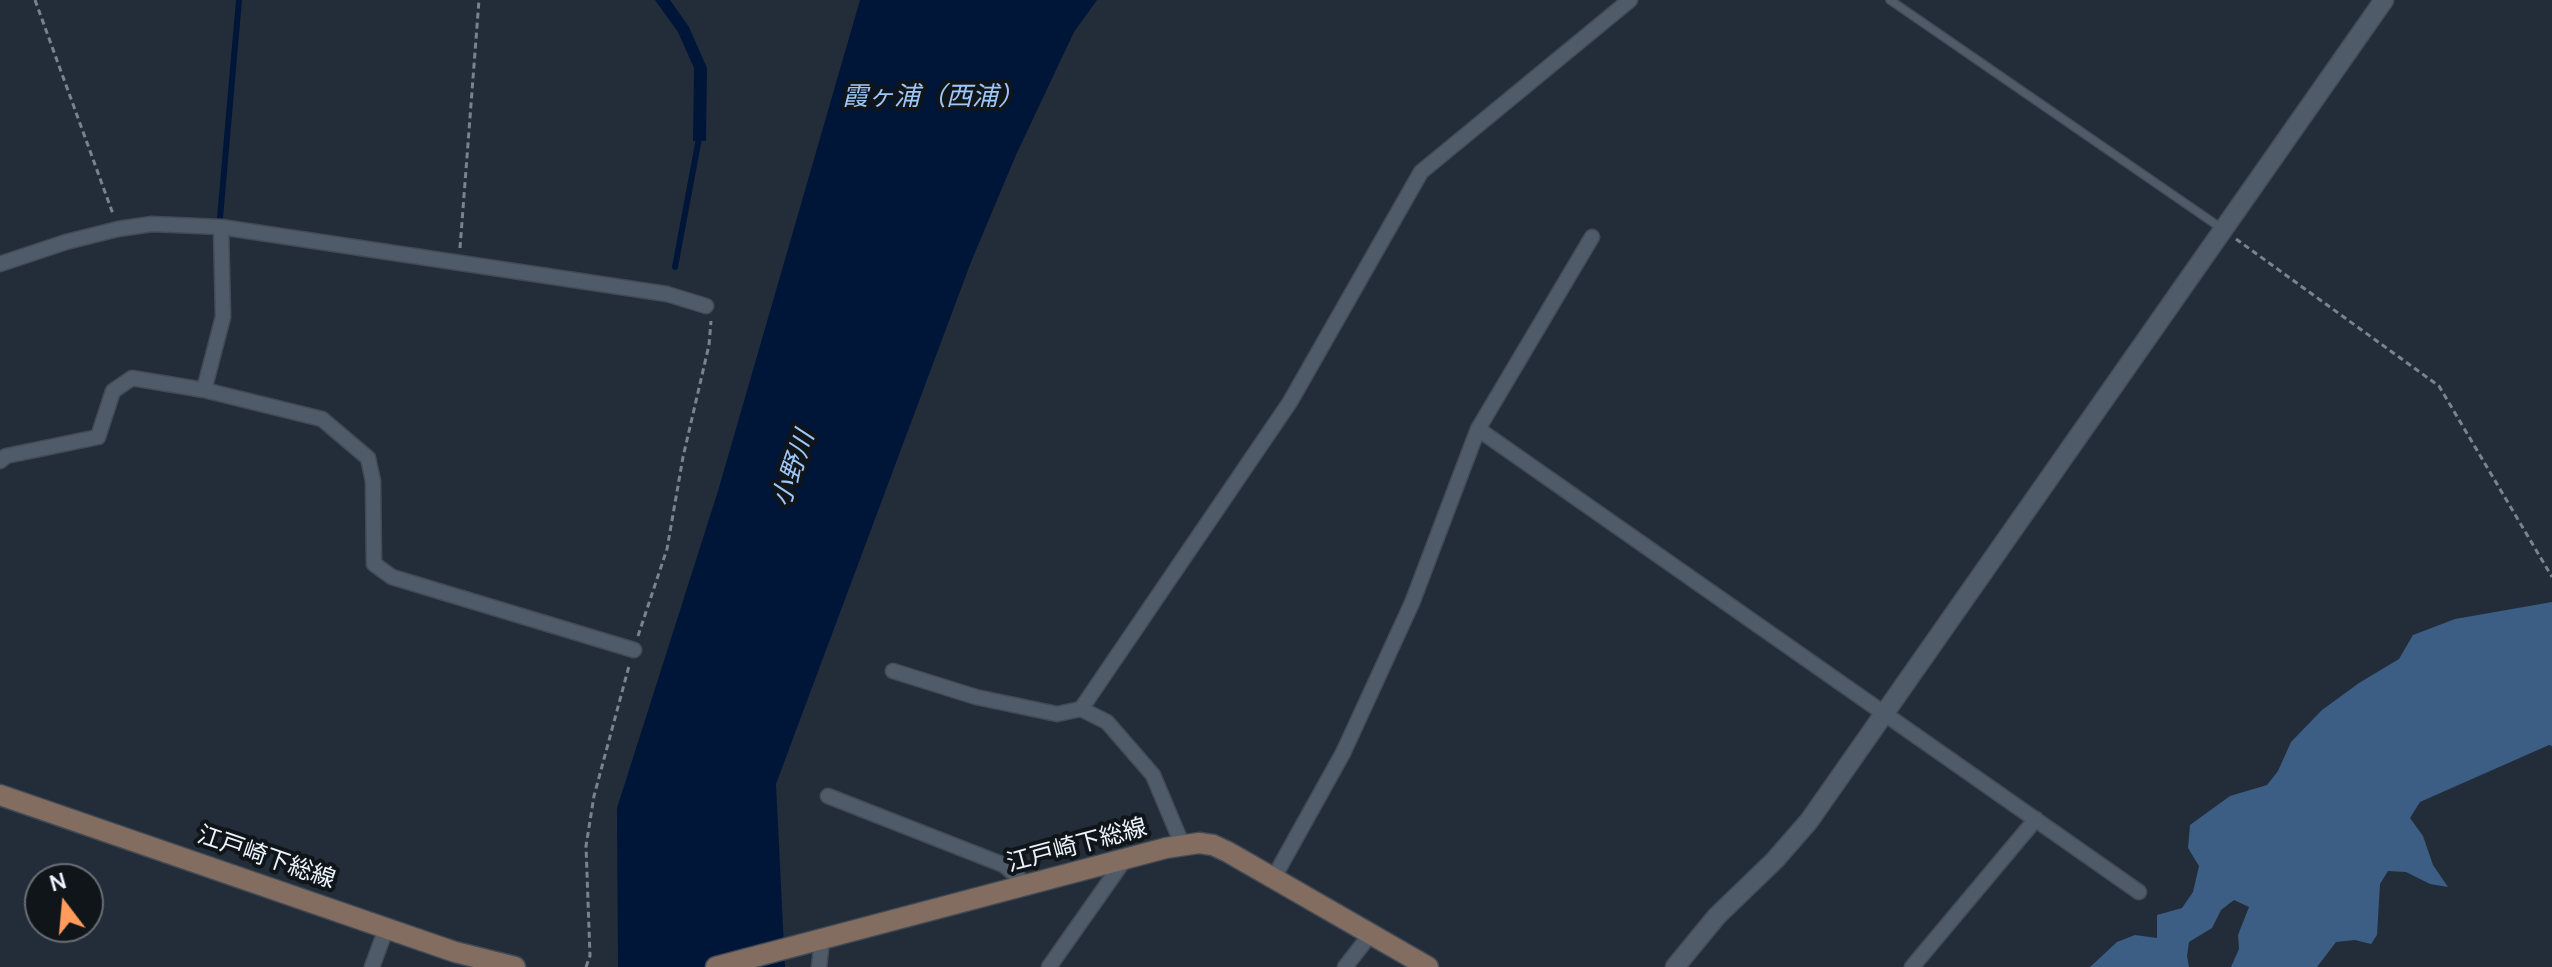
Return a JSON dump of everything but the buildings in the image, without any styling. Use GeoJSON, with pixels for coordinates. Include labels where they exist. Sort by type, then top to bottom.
{"type":"FeatureCollection","features":[{"type":"Feature","properties":{"kind":"main road","name":"江戸崎下総線"},"geometry":{"type":"LineString","coordinates":[[0,795],[386,929],[455,952],[515,967]]}},
{"type":"Feature","properties":{"kind":"main road","name":"江戸崎下総線"},"geometry":{"type":"LineString","coordinates":[[716,967],[1182,844],[1213,845],[1428,967]]}},
{"type":"Feature","properties":{"kind":"street"},"geometry":{"type":"LineString","coordinates":[[1081,709],[1290,402],[1421,172],[1630,0]]}},
{"type":"Feature","properties":{"kind":"street"},"geometry":{"type":"LineString","coordinates":[[1675,967],[1717,916],[1775,860],[1809,821],[2384,0]]}},
{"type":"Feature","properties":{"kind":"street"},"geometry":{"type":"LineString","coordinates":[[0,264],[118,229],[152,224],[221,227],[667,294],[706,306]]}},
{"type":"Feature","properties":{"kind":"street"},"geometry":{"type":"LineString","coordinates":[[204,390],[223,317],[221,227]]}},
{"type":"Feature","properties":{"kind":"street"},"geometry":{"type":"LineString","coordinates":[[1273,879],[1343,753],[1412,603],[1478,429],[1592,237]]}},
{"type":"Feature","properties":{"kind":"street"},"geometry":{"type":"LineString","coordinates":[[0,461],[6,456],[98,437],[113,391],[132,378],[204,390],[322,419],[368,458],[373,481],[374,564],[392,577],[634,650]]}},
{"type":"Feature","properties":{"kind":"street"},"geometry":{"type":"LineString","coordinates":[[1478,429],[2139,892]]}},
{"type":"Feature","properties":{"kind":"street"},"geometry":{"type":"LineString","coordinates":[[893,671],[976,697],[1057,714],[1081,709],[1107,722],[1153,775],[1182,844]]}},
{"type":"Feature","properties":{"kind":"street"},"geometry":{"type":"LineString","coordinates":[[828,796],[1004,865],[1028,886]]}},
{"type":"Feature","properties":{"kind":"street"},"geometry":{"type":"LineString","coordinates":[[1912,967],[2036,819]]}},
{"type":"Feature","properties":{"kind":"street"},"geometry":{"type":"LineString","coordinates":[[1049,967],[1125,859]]}},
{"type":"Feature","properties":{"kind":"street"},"geometry":{"type":"LineString","coordinates":[[372,967],[386,929]]}},
{"type":"Feature","properties":{"kind":"street"},"geometry":{"type":"LineString","coordinates":[[1345,967],[1370,935]]}},
{"type":"Feature","properties":{"kind":"street"},"geometry":{"type":"LineString","coordinates":[[816,941],[819,967]]}},
{"type":"Feature","properties":{"kind":"lane"},"geometry":{"type":"LineString","coordinates":[[1890,0],[2223,229]]}},
{"type":"Feature","properties":{"kind":"path"},"geometry":{"type":"LineString","coordinates":[[35,0],[118,229]]}},
{"type":"Feature","properties":{"kind":"path"},"geometry":{"type":"LineString","coordinates":[[458,264],[479,0]]}},
{"type":"Feature","properties":{"kind":"path"},"geometry":{"type":"LineString","coordinates":[[2223,229],[2439,386],[2552,577]]}},
{"type":"Feature","properties":{"kind":"shaded area"},"geometry":{"type":"Polygon","coordinates":[[[2552,602],[2552,746],[2420,802],[2410,818],[2423,836],[2433,865],[2448,887],[2430,884],[2406,872],[2388,871],[2380,884],[2377,935],[2371,944],[2355,940],[2336,942],[2317,967],[2231,967],[2239,949],[2238,935],[2249,907],[2234,900],[2221,910],[2212,928],[2189,942],[2189,967],[2090,967],[2117,942],[2135,935],[2157,938],[2157,915],[2182,908],[2193,892],[2199,866],[2188,848],[2190,825],[2230,796],[2267,785],[2278,771],[2291,742],[2322,710],[2399,659],[2413,635],[2455,619],[2552,602]]]}},
{"type":"Feature","properties":{"kind":"water"},"geometry":{"type":"Polygon","coordinates":[[[655,0],[670,0],[689,27],[707,68],[706,141],[693,141],[694,68],[678,32],[655,0]]]}},
{"type":"Feature","properties":{"kind":"water","name":"霞ヶ浦（西浦）"},"geometry":{"type":"Polygon","coordinates":[[[860,0],[1097,0],[1074,32],[1016,155],[971,262],[776,784],[785,967],[618,967],[617,808],[718,491],[860,0]]]}},
{"type":"Feature","properties":{"kind":"waterway"},"geometry":{"type":"LineString","coordinates":[[220,218],[239,0]]}},
{"type":"Feature","properties":{"kind":"waterway"},"geometry":{"type":"LineString","coordinates":[[675,267],[700,133]]}},
{"type":"Feature","properties":{"kind":"water label","name":"小野川"},"geometry":{"type":"Point","coordinates":[794,469]}}]}
